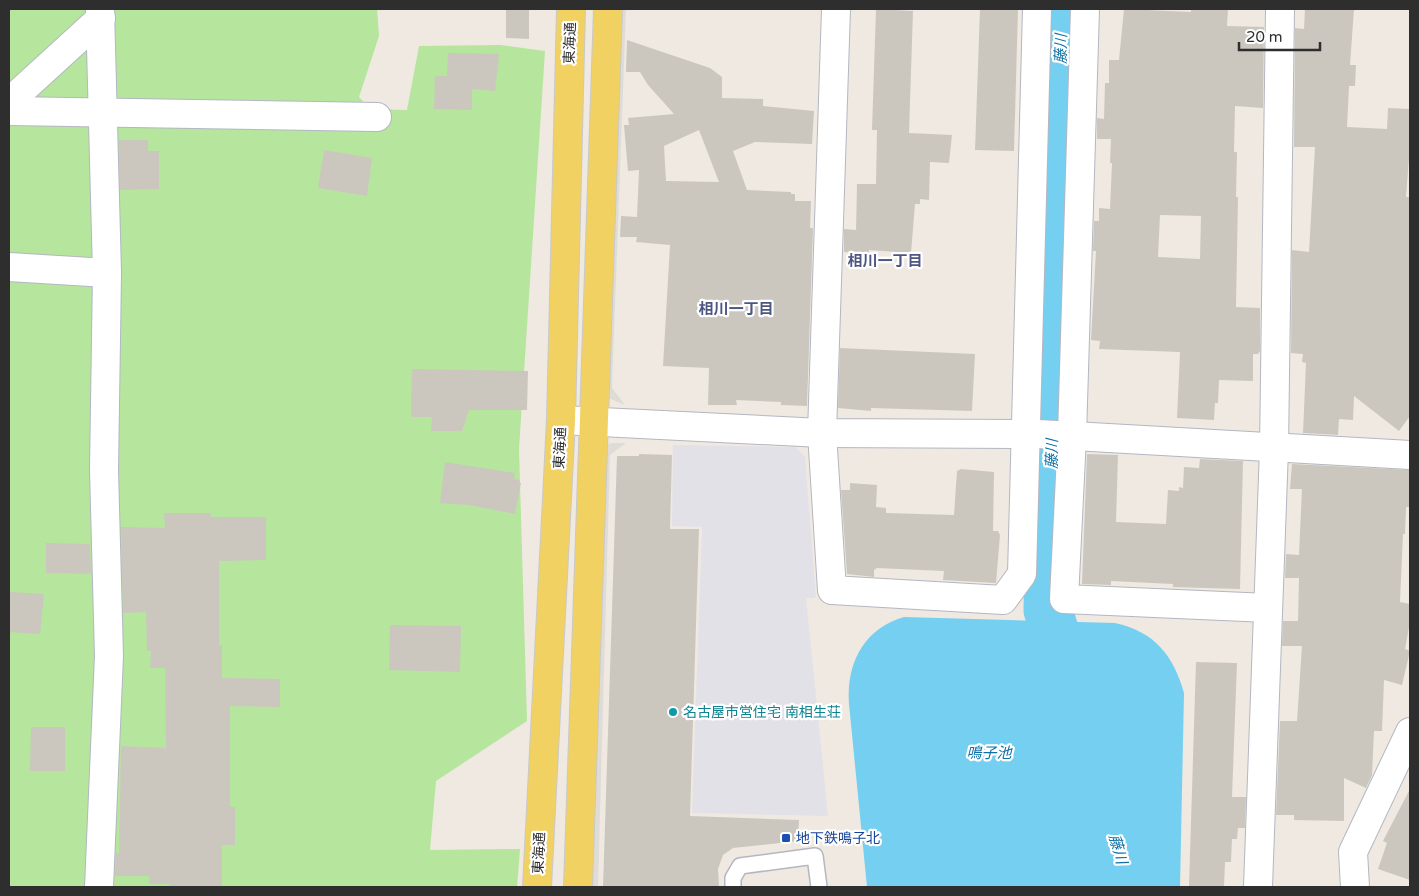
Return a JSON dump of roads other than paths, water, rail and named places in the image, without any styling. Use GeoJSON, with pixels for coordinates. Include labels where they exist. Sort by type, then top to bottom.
{"type":"FeatureCollection","features":[{"type":"Feature","properties":{"kind":"main road","name":"東海通"},"geometry":{"type":"LineString","coordinates":[[538,887],[561,420],[571,9]]}},
{"type":"Feature","properties":{"kind":"main road"},"geometry":{"type":"LineString","coordinates":[[578,887],[608,9]]}},
{"type":"Feature","properties":{"kind":"street"},"geometry":{"type":"LineString","coordinates":[[836,9],[822,433],[832,590],[1003,600],[1022,574],[1049,435],[1085,9]]}},
{"type":"Feature","properties":{"kind":"street"},"geometry":{"type":"LineString","coordinates":[[1037,9],[1049,435],[1064,598],[1268,608]]}},
{"type":"Feature","properties":{"kind":"street"},"geometry":{"type":"LineString","coordinates":[[1258,887],[1274,448],[1280,9]]}},
{"type":"Feature","properties":{"kind":"street"},"geometry":{"type":"LineString","coordinates":[[9,102],[100,13]]}},
{"type":"Feature","properties":{"kind":"street"},"geometry":{"type":"LineString","coordinates":[[99,887],[108,656],[104,470],[107,273],[100,13]]}},
{"type":"Feature","properties":{"kind":"street"},"geometry":{"type":"LineString","coordinates":[[9,112],[377,117]]}},
{"type":"Feature","properties":{"kind":"street"},"geometry":{"type":"LineString","coordinates":[[9,267],[107,273]]}},
{"type":"Feature","properties":{"kind":"street"},"geometry":{"type":"LineString","coordinates":[[561,420],[822,433],[1049,435],[1410,455]]}},
{"type":"Feature","properties":{"kind":"street"},"geometry":{"type":"LineString","coordinates":[[1354,887],[1354,852],[1410,732]]}},
{"type":"Feature","properties":{"kind":"lane"},"geometry":{"type":"LineString","coordinates":[[733,887],[733,878],[740,866],[815,856],[819,887]]}},
{"type":"Feature","properties":{"kind":"water","name":"鳴子池"},"geometry":{"type":"Polygon","coordinates":[[[904,617],[1115,623],[1141,632],[1152,639],[1174,667],[1184,693],[1180,887],[867,887],[849,689],[854,662],[868,639],[878,630],[904,617]]]}},
{"type":"Feature","properties":{"kind":"waterway","name":"藤川"},"geometry":{"type":"LineString","coordinates":[[1061,9],[1048,610],[1071,686]]}},
{"type":"Feature","properties":{"kind":"place","name":"名古屋市営住宅 南相生荘"},"geometry":{"type":"Point","coordinates":[673,712]}},
{"type":"Feature","properties":{"kind":"place","name":"地下鉄鳴子北"},"geometry":{"type":"Point","coordinates":[786,838]}},
{"type":"Feature","properties":{"kind":"district","name":"相川一丁目"},"geometry":{"type":"Point","coordinates":[885,261]}},
{"type":"Feature","properties":{"kind":"district","name":"相川一丁目"},"geometry":{"type":"Point","coordinates":[736,309]}}]}
